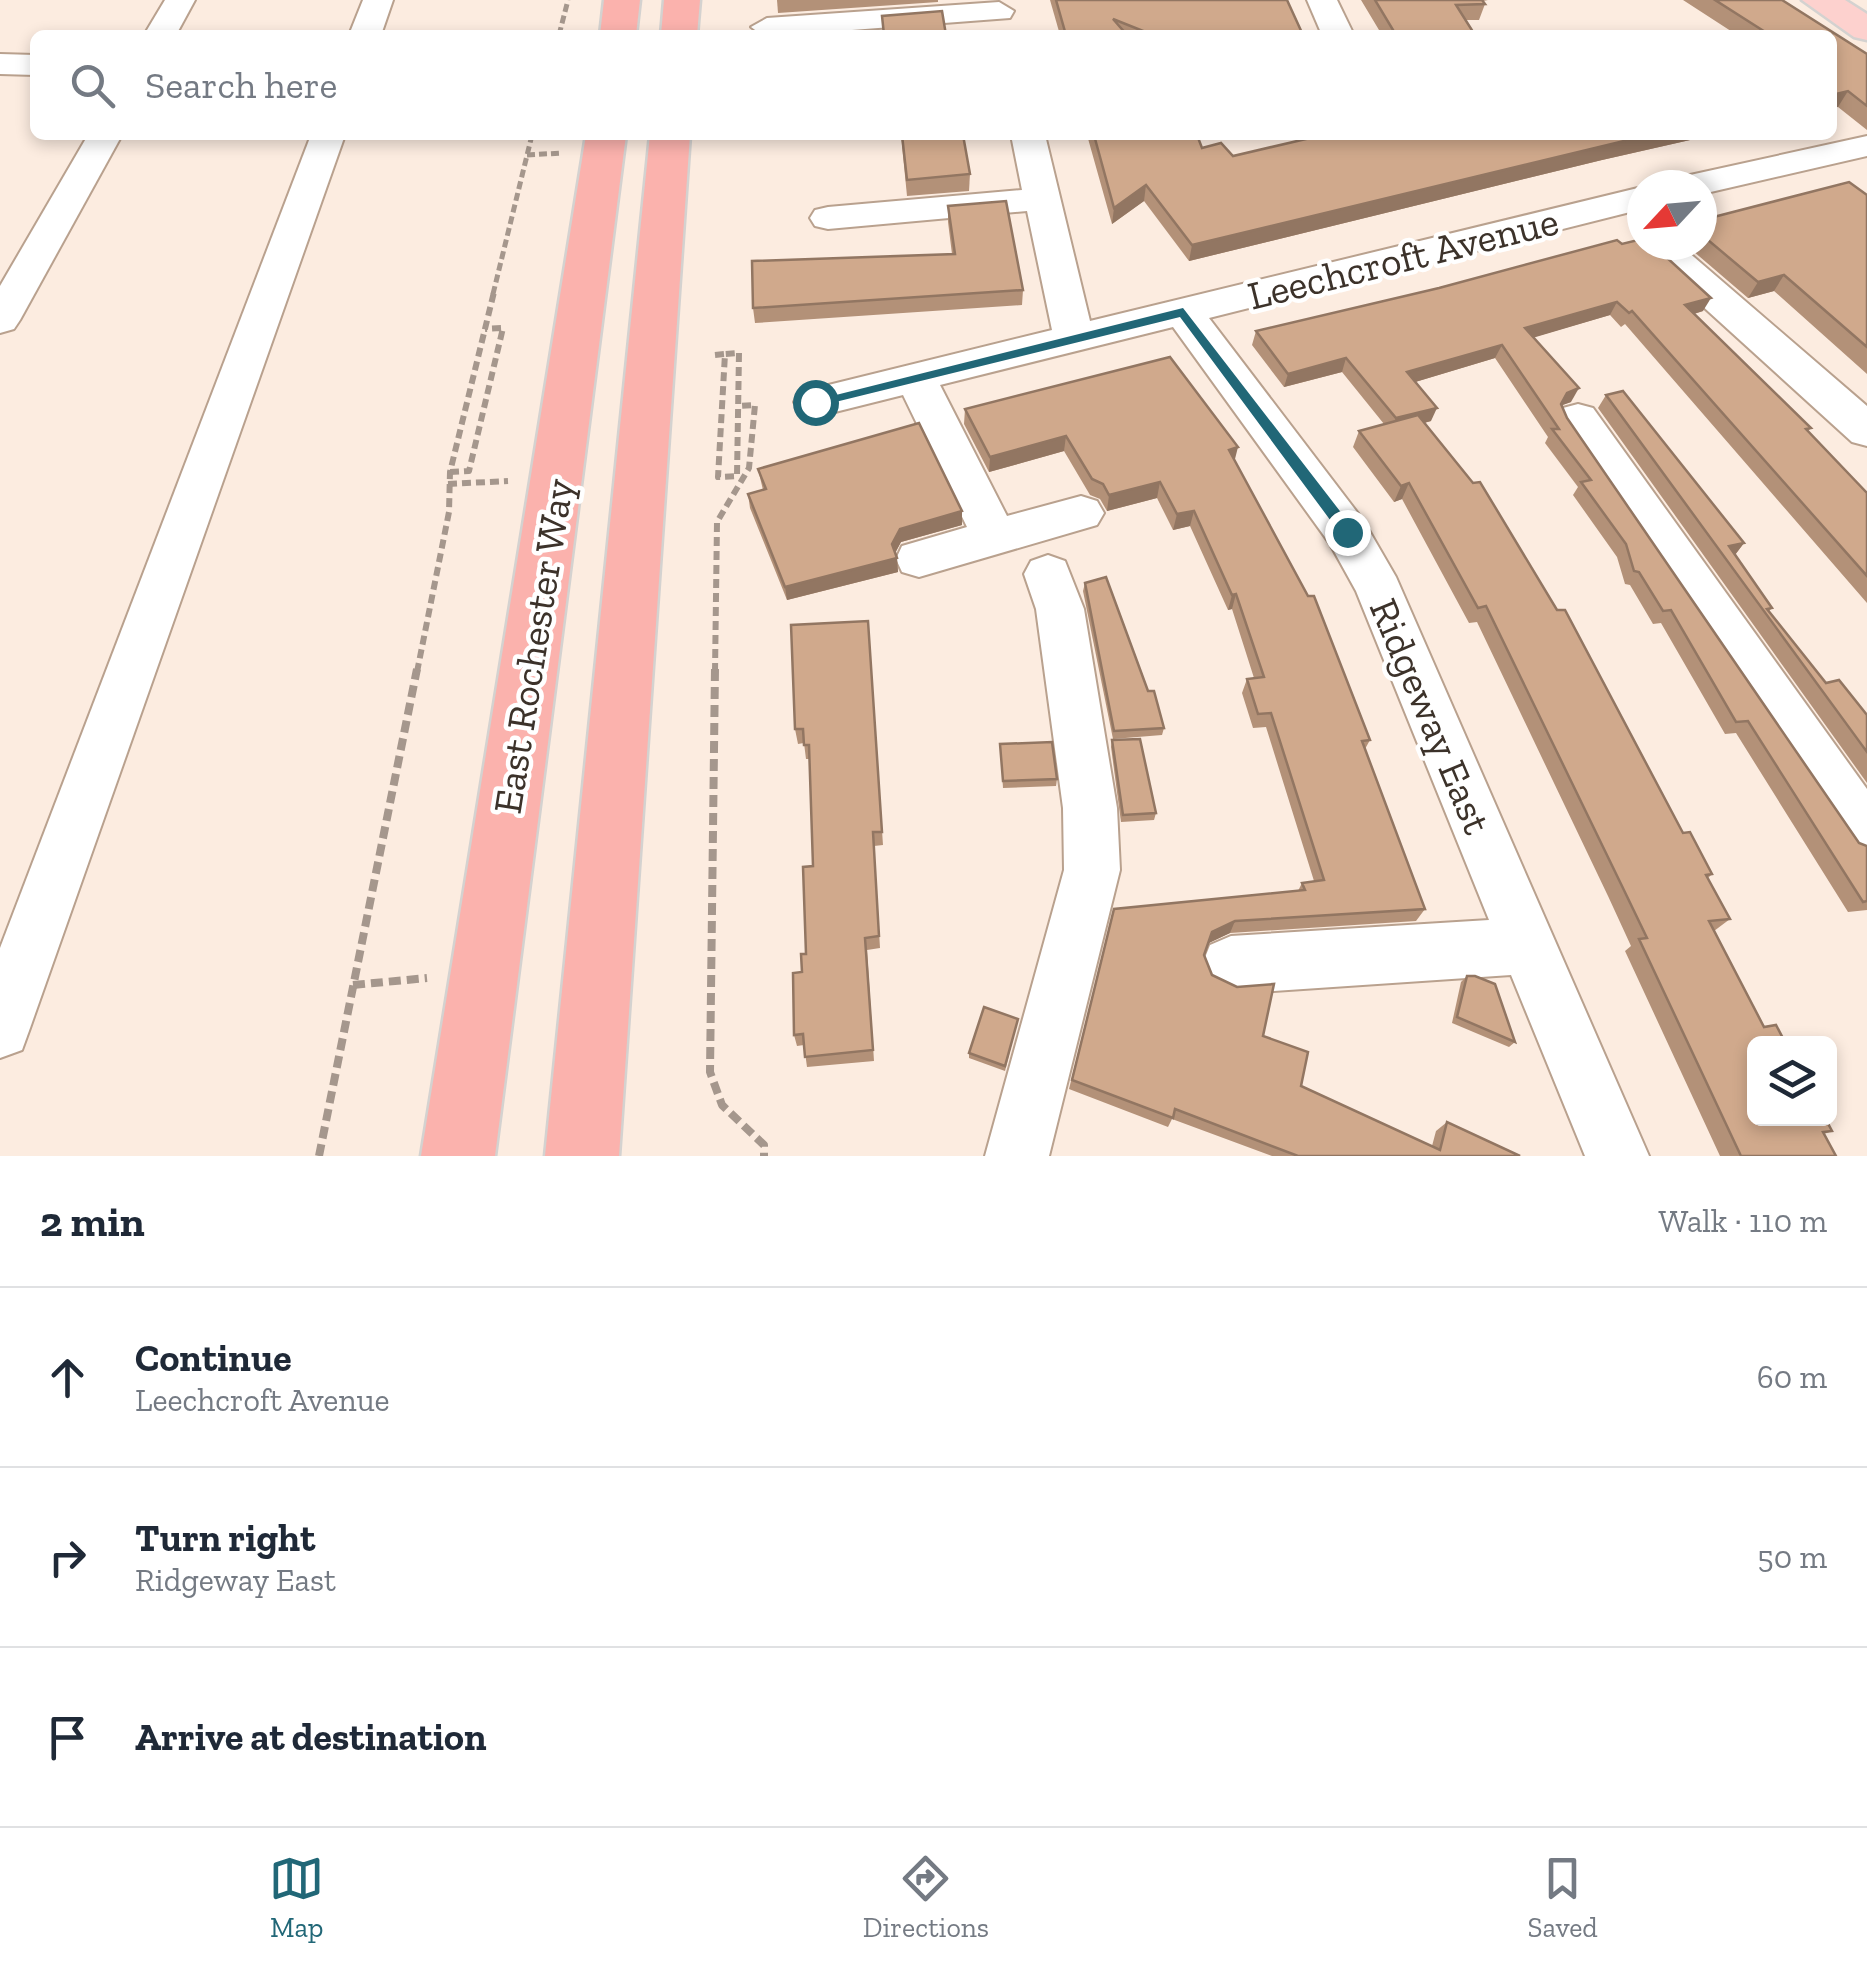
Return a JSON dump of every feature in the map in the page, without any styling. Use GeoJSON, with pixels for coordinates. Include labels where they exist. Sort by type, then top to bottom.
{"type":"FeatureCollection","features":[{"type":"Feature","properties":{"kind":"highway"},"geometry":{"type":"LineString","coordinates":[[619,30],[622,0]]}},
{"type":"Feature","properties":{"kind":"highway"},"geometry":{"type":"LineString","coordinates":[[679,30],[682,0]]}},
{"type":"Feature","properties":{"kind":"highway","name":"East Rochester Way"},"geometry":{"type":"LineString","coordinates":[[458,1156],[605,140]]}},
{"type":"Feature","properties":{"kind":"highway","name":"East Rochester Way"},"geometry":{"type":"LineString","coordinates":[[582,1156],[670,140]]}},
{"type":"Feature","properties":{"kind":"main road"},"geometry":{"type":"LineString","coordinates":[[1820,0],[1867,28]]}},
{"type":"Feature","properties":{"kind":"street"},"geometry":{"type":"LineString","coordinates":[[163,30],[180,0]]}},
{"type":"Feature","properties":{"kind":"street"},"geometry":{"type":"LineString","coordinates":[[367,30],[378,0]]}},
{"type":"Feature","properties":{"kind":"street"},"geometry":{"type":"LineString","coordinates":[[1322,0],[1336,30]]}},
{"type":"Feature","properties":{"kind":"street"},"geometry":{"type":"LineString","coordinates":[[767,21],[1000,16]]}},
{"type":"Feature","properties":{"kind":"street"},"geometry":{"type":"LineString","coordinates":[[0,64],[30,65]]}},
{"type":"Feature","properties":{"kind":"street"},"geometry":{"type":"LineString","coordinates":[[0,320],[102,140]]}},
{"type":"Feature","properties":{"kind":"street"},"geometry":{"type":"LineString","coordinates":[[0,1028],[326,140]]}},
{"type":"Feature","properties":{"kind":"street"},"geometry":{"type":"LineString","coordinates":[[1029,140],[1074,340]]}},
{"type":"Feature","properties":{"kind":"street"},"geometry":{"type":"LineString","coordinates":[[1717,180],[1867,146]]}},
{"type":"Feature","properties":{"kind":"street"},"geometry":{"type":"LineString","coordinates":[[828,218],[1043,198]]}},
{"type":"Feature","properties":{"kind":"street","name":"Leechcroft Avenue"},"geometry":{"type":"LineString","coordinates":[[815,402],[1626,202]]}},
{"type":"Feature","properties":{"kind":"street"},"geometry":{"type":"LineString","coordinates":[[1674,260],[1804,371],[1867,432]]}},
{"type":"Feature","properties":{"kind":"street","name":"Ridgeway East"},"geometry":{"type":"LineString","coordinates":[[1183,312],[1347,532],[1379,590],[1617,1156]]}},
{"type":"Feature","properties":{"kind":"street"},"geometry":{"type":"LineString","coordinates":[[916,378],[995,537]]}},
{"type":"Feature","properties":{"kind":"street"},"geometry":{"type":"LineString","coordinates":[[1578,419],[1865,829]]}},
{"type":"Feature","properties":{"kind":"street"},"geometry":{"type":"LineString","coordinates":[[918,559],[1080,513]]}},
{"type":"Feature","properties":{"kind":"street"},"geometry":{"type":"LineString","coordinates":[[1017,1156],[1092,870],[1087,790],[1060,610],[1048,574]]}},
{"type":"Feature","properties":{"kind":"street"},"geometry":{"type":"LineString","coordinates":[[1230,964],[1528,946]]}},
{"type":"Feature","properties":{"kind":"path"},"geometry":{"type":"LineString","coordinates":[[559,30],[568,0]]}},
{"type":"Feature","properties":{"kind":"path"},"geometry":{"type":"LineString","coordinates":[[320,1156],[449,512],[450,472],[531,140]]}},
{"type":"Feature","properties":{"kind":"path"},"geometry":{"type":"LineString","coordinates":[[527,155],[553,154]]}},
{"type":"Feature","properties":{"kind":"path"},"geometry":{"type":"LineString","coordinates":[[450,472],[469,471],[496,369],[502,328],[485,329]]}},
{"type":"Feature","properties":{"kind":"path"},"geometry":{"type":"LineString","coordinates":[[715,355],[725,354],[739,353],[737,476],[718,477],[725,354]]}},
{"type":"Feature","properties":{"kind":"path"},"geometry":{"type":"LineString","coordinates":[[740,406],[755,406],[754,452],[747,483],[717,522],[710,1072],[722,1105],[764,1144],[764,1156]]}},
{"type":"Feature","properties":{"kind":"path"},"geometry":{"type":"LineString","coordinates":[[448,484],[475,482]]}},
{"type":"Feature","properties":{"kind":"path"},"geometry":{"type":"LineString","coordinates":[[353,984],[483,973]]}},
{"type":"Feature","properties":{"kind":"building"},"geometry":{"type":"Polygon","coordinates":[[[1056,0],[1287,0],[1301,30],[1140,30],[1113,19],[1123,30],[1065,30],[1056,0]]]}},
{"type":"Feature","properties":{"kind":"building"},"geometry":{"type":"Polygon","coordinates":[[[1375,0],[1482,0],[1485,4],[1456,5],[1472,30],[1393,30],[1375,0]]]}},
{"type":"Feature","properties":{"kind":"building"},"geometry":{"type":"Polygon","coordinates":[[[1715,0],[1782,0],[1829,30],[1762,30],[1715,0]]]}},
{"type":"Feature","properties":{"kind":"building"},"geometry":{"type":"Polygon","coordinates":[[[942,11],[945,30],[883,30],[882,16],[942,11]]]}},
{"type":"Feature","properties":{"kind":"building"},"geometry":{"type":"Polygon","coordinates":[[[1837,35],[1867,54],[1867,106],[1848,91],[1837,94],[1837,35]]]}},
{"type":"Feature","properties":{"kind":"building"},"geometry":{"type":"Polygon","coordinates":[[[903,140],[964,140],[970,174],[907,180],[903,140]]]}},
{"type":"Feature","properties":{"kind":"building"},"geometry":{"type":"Polygon","coordinates":[[[1095,140],[1199,140],[1202,148],[1221,143],[1233,156],[1302,140],[1628,140],[1192,245],[1146,185],[1114,208],[1095,140]]]}},
{"type":"Feature","properties":{"kind":"building"},"geometry":{"type":"Polygon","coordinates":[[[1849,182],[1867,195],[1867,347],[1784,275],[1758,282],[1717,248],[1717,216],[1849,182]]]}},
{"type":"Feature","properties":{"kind":"building"},"geometry":{"type":"Polygon","coordinates":[[[1006,201],[1023,290],[753,308],[752,261],[955,254],[948,206],[1006,201]]]}},
{"type":"Feature","properties":{"kind":"building"},"geometry":{"type":"Polygon","coordinates":[[[1617,240],[1627,243],[1627,260],[1669,260],[1711,298],[1685,305],[1811,428],[1806,429],[1867,493],[1867,576],[1632,311],[1629,313],[1617,302],[1525,328],[1579,388],[1567,393],[1561,404],[1567,418],[1859,843],[1867,846],[1867,901],[1863,902],[1748,721],[1736,722],[1671,610],[1663,611],[1639,572],[1634,571],[1626,544],[1581,482],[1591,480],[1552,429],[1559,429],[1502,345],[1407,372],[1437,408],[1396,418],[1346,358],[1288,374],[1256,331],[1439,288],[1617,240]]]}},
{"type":"Feature","properties":{"kind":"building"},"geometry":{"type":"Polygon","coordinates":[[[1170,357],[1238,447],[1229,450],[1308,596],[1314,596],[1370,740],[1362,741],[1425,909],[1235,921],[1212,932],[1204,955],[1212,975],[1237,987],[1274,984],[1263,1036],[1308,1052],[1301,1086],[1440,1150],[1447,1122],[1520,1156],[1298,1156],[1175,1109],[1173,1118],[1072,1080],[1114,909],[1305,890],[1302,883],[1324,880],[1271,713],[1258,714],[1247,679],[1264,677],[1236,594],[1232,595],[1194,511],[1177,514],[1160,482],[1109,495],[1103,484],[1092,479],[1066,436],[990,457],[965,409],[1170,357]]]}},
{"type":"Feature","properties":{"kind":"building"},"geometry":{"type":"Polygon","coordinates":[[[1623,391],[1744,543],[1729,546],[1772,608],[1767,609],[1826,683],[1839,680],[1867,715],[1867,752],[1606,395],[1623,391]]]}},
{"type":"Feature","properties":{"kind":"building"},"geometry":{"type":"Polygon","coordinates":[[[1418,415],[1473,483],[1480,482],[1557,610],[1565,610],[1683,833],[1690,832],[1712,874],[1706,875],[1730,919],[1709,921],[1764,1027],[1776,1025],[1782,1036],[1747,1036],[1747,1126],[1829,1126],[1832,1131],[1823,1132],[1836,1156],[1741,1156],[1639,939],[1647,938],[1486,606],[1478,608],[1409,483],[1401,486],[1359,431],[1418,415]]]}},
{"type":"Feature","properties":{"kind":"building"},"geometry":{"type":"Polygon","coordinates":[[[919,423],[962,511],[900,529],[892,544],[897,558],[785,587],[748,494],[766,489],[758,469],[919,423]]]}},
{"type":"Feature","properties":{"kind":"building"},"geometry":{"type":"Polygon","coordinates":[[[1106,577],[1148,691],[1154,691],[1164,728],[1114,731],[1085,583],[1106,577]]]}},
{"type":"Feature","properties":{"kind":"building"},"geometry":{"type":"Polygon","coordinates":[[[868,621],[882,832],[873,832],[879,936],[865,938],[873,1050],[805,1057],[803,1034],[794,1035],[793,973],[802,972],[801,954],[806,954],[803,867],[813,866],[809,745],[804,745],[803,729],[795,729],[791,625],[868,621]]]}},
{"type":"Feature","properties":{"kind":"building"},"geometry":{"type":"Polygon","coordinates":[[[1140,739],[1156,813],[1123,815],[1112,740],[1140,739]]]}},
{"type":"Feature","properties":{"kind":"building"},"geometry":{"type":"Polygon","coordinates":[[[1052,742],[1057,779],[1003,781],[1000,744],[1052,742]]]}},
{"type":"Feature","properties":{"kind":"building"},"geometry":{"type":"Polygon","coordinates":[[[1467,976],[1495,984],[1515,1042],[1457,1017],[1467,976]]]}},
{"type":"Feature","properties":{"kind":"building"},"geometry":{"type":"Polygon","coordinates":[[[984,1007],[1018,1019],[1005,1066],[969,1053],[984,1007]]]}},
{"type":"Feature","properties":{"kind":"route"},"geometry":{"type":"LineString","coordinates":[[815,402],[1183,312],[1347,532]]}}]}
